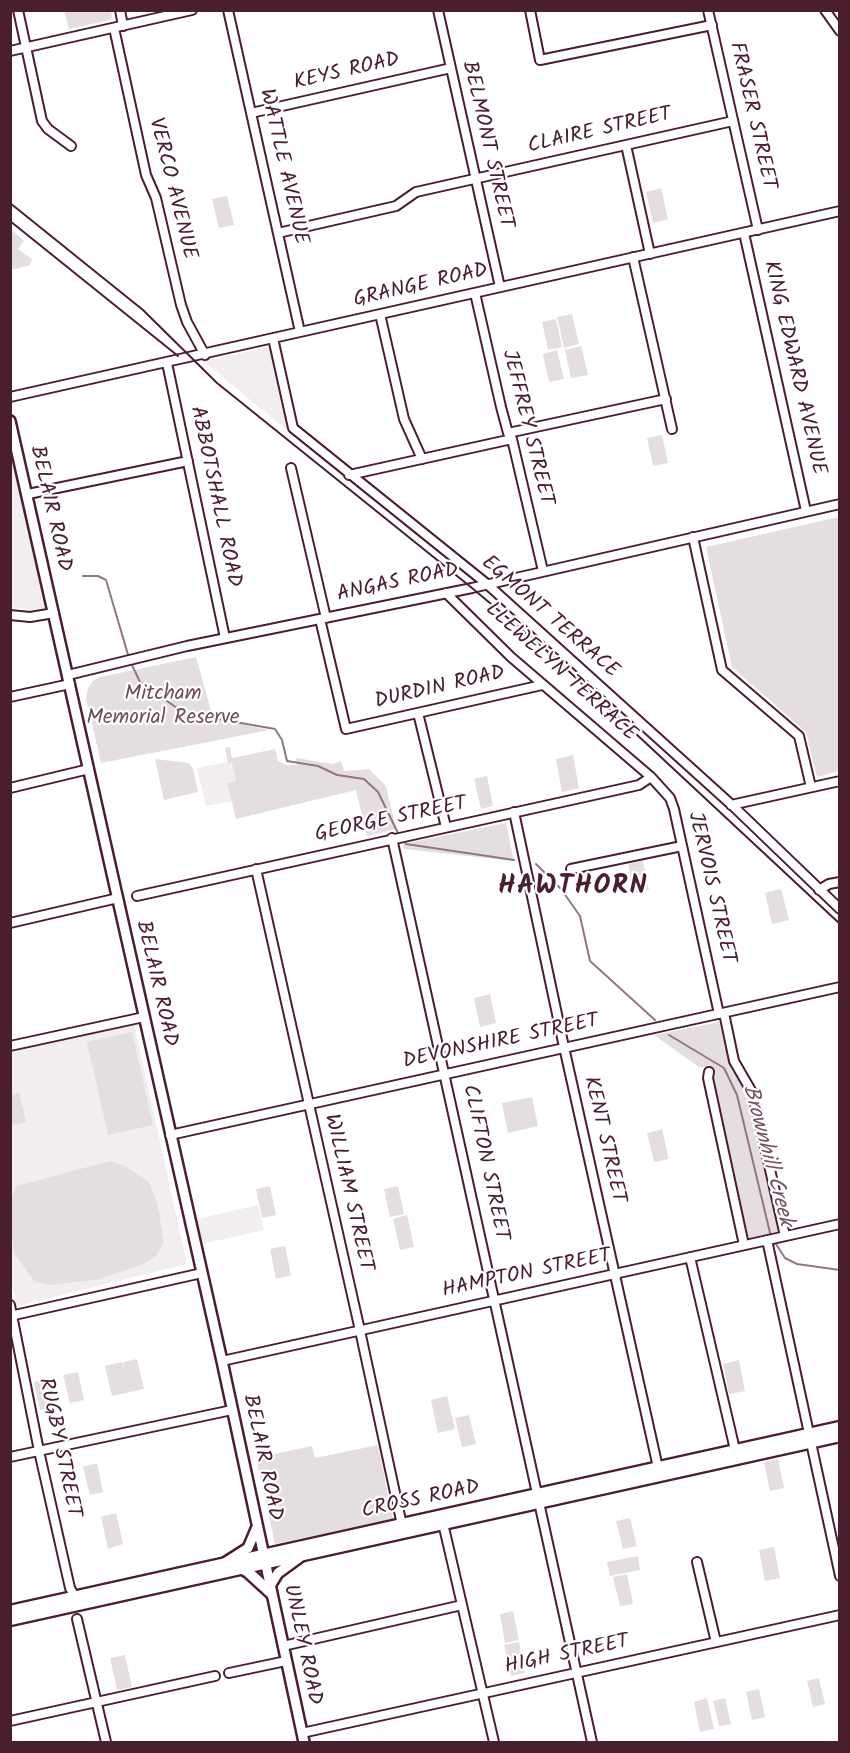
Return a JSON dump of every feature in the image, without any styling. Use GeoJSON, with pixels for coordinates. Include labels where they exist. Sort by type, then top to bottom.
{"type":"FeatureCollection","features":[{"type":"Feature","properties":{"kind":"highway","name":"CROSS ROAD"},"geometry":{"type":"LineString","coordinates":[[10,1611],[226,1563],[304,1554],[810,1438],[840,1427]]}},
{"type":"Feature","properties":{"kind":"highway","name":"CROSS ROAD"},"geometry":{"type":"LineString","coordinates":[[810,1438],[840,1436]]}},
{"type":"Feature","properties":{"kind":"highway","name":"CROSS ROAD"},"geometry":{"type":"LineString","coordinates":[[10,1620],[241,1568],[264,1559],[402,1525],[443,1521]]}},
{"type":"Feature","properties":{"kind":"highway"},"geometry":{"type":"LineString","coordinates":[[241,1568],[270,1590]]}},
{"type":"Feature","properties":{"kind":"main road","name":"BELAIR ROAD"},"geometry":{"type":"LineString","coordinates":[[10,421],[222,1361],[264,1559]]}},
{"type":"Feature","properties":{"kind":"main road"},"geometry":{"type":"LineString","coordinates":[[226,1563],[248,1548],[257,1527]]}},
{"type":"Feature","properties":{"kind":"main road"},"geometry":{"type":"LineString","coordinates":[[270,1590],[278,1573],[304,1554]]}},
{"type":"Feature","properties":{"kind":"main road","name":"UNLEY ROAD"},"geometry":{"type":"LineString","coordinates":[[264,1559],[303,1738]]}},
{"type":"Feature","properties":{"kind":"street"},"geometry":{"type":"LineString","coordinates":[[18,10],[42,121],[48,129],[71,146]]}},
{"type":"Feature","properties":{"kind":"street"},"geometry":{"type":"LineString","coordinates":[[120,10],[123,26]]}},
{"type":"Feature","properties":{"kind":"street"},"geometry":{"type":"LineString","coordinates":[[10,51],[192,10]]}},
{"type":"Feature","properties":{"kind":"street","name":"WATTLE AVENUE"},"geometry":{"type":"LineString","coordinates":[[228,10],[300,332]]}},
{"type":"Feature","properties":{"kind":"street","name":"BELMONT STREET"},"geometry":{"type":"LineString","coordinates":[[438,10],[500,287]]}},
{"type":"Feature","properties":{"kind":"street"},"geometry":{"type":"LineString","coordinates":[[530,10],[540,60],[712,25]]}},
{"type":"Feature","properties":{"kind":"street","name":"FRASER STREET"},"geometry":{"type":"LineString","coordinates":[[708,10],[758,230]]}},
{"type":"Feature","properties":{"kind":"street"},"geometry":{"type":"LineString","coordinates":[[825,10],[840,31]]}},
{"type":"Feature","properties":{"kind":"street","name":"VERCO AVENUE"},"geometry":{"type":"LineString","coordinates":[[114,28],[147,175],[156,198],[181,305],[187,322],[205,355]]}},
{"type":"Feature","properties":{"kind":"street","name":"KEYS ROAD"},"geometry":{"type":"LineString","coordinates":[[251,113],[451,68]]}},
{"type":"Feature","properties":{"kind":"street","name":"CLAIRE STREET"},"geometry":{"type":"LineString","coordinates":[[278,233],[396,206],[416,192],[733,121]]}},
{"type":"Feature","properties":{"kind":"street"},"geometry":{"type":"LineString","coordinates":[[626,145],[650,254]]}},
{"type":"Feature","properties":{"kind":"street","name":"GRANGE ROAD"},"geometry":{"type":"LineString","coordinates":[[10,397],[840,211]]}},
{"type":"Feature","properties":{"kind":"street","name":"KING EDWARD AVENUE"},"geometry":{"type":"LineString","coordinates":[[744,233],[806,511]]}},
{"type":"Feature","properties":{"kind":"street"},"geometry":{"type":"LineString","coordinates":[[633,257],[672,429]]}},
{"type":"Feature","properties":{"kind":"street","name":"JEFFREY STREET"},"geometry":{"type":"LineString","coordinates":[[475,293],[543,571]]}},
{"type":"Feature","properties":{"kind":"street"},"geometry":{"type":"LineString","coordinates":[[380,314],[404,419],[422,459]]}},
{"type":"Feature","properties":{"kind":"street","name":"EGMONT TERRACE"},"geometry":{"type":"LineString","coordinates":[[273,338],[293,428],[487,584],[732,805],[840,909]]}},
{"type":"Feature","properties":{"kind":"street","name":"ABBOTSHALL ROAD"},"geometry":{"type":"LineString","coordinates":[[167,363],[225,638]]}},
{"type":"Feature","properties":{"kind":"street"},"geometry":{"type":"LineString","coordinates":[[349,475],[666,399]]}},
{"type":"Feature","properties":{"kind":"street"},"geometry":{"type":"LineString","coordinates":[[28,494],[188,461]]}},
{"type":"Feature","properties":{"kind":"street"},"geometry":{"type":"LineString","coordinates":[[291,468],[323,618]]}},
{"type":"Feature","properties":{"kind":"street","name":"ANGAS ROAD"},"geometry":{"type":"LineString","coordinates":[[10,697],[56,687],[69,679],[135,658],[446,593],[840,504]]}},
{"type":"Feature","properties":{"kind":"street"},"geometry":{"type":"LineString","coordinates":[[693,537],[722,670],[799,736],[811,787]]}},
{"type":"Feature","properties":{"kind":"street","name":"LLEWELYN TERRACE"},"geometry":{"type":"LineString","coordinates":[[446,593],[542,685],[651,777]]}},
{"type":"Feature","properties":{"kind":"street"},"geometry":{"type":"LineString","coordinates":[[10,615],[30,617],[54,613]]}},
{"type":"Feature","properties":{"kind":"street","name":"DURDIN ROAD"},"geometry":{"type":"LineString","coordinates":[[323,618],[346,729],[542,685]]}},
{"type":"Feature","properties":{"kind":"street"},"geometry":{"type":"LineString","coordinates":[[418,713],[446,826]]}},
{"type":"Feature","properties":{"kind":"street"},"geometry":{"type":"LineString","coordinates":[[10,788],[89,769]]}},
{"type":"Feature","properties":{"kind":"street","name":"GEORGE STREET"},"geometry":{"type":"LineString","coordinates":[[137,896],[639,785],[651,777]]}},
{"type":"Feature","properties":{"kind":"street","name":"JERVOIS STREET"},"geometry":{"type":"LineString","coordinates":[[651,777],[672,803],[735,1061],[753,1094],[785,1236]]}},
{"type":"Feature","properties":{"kind":"street"},"geometry":{"type":"LineString","coordinates":[[732,805],[840,781]]}},
{"type":"Feature","properties":{"kind":"street","name":"KENT STREET"},"geometry":{"type":"LineString","coordinates":[[514,812],[659,1472]]}},
{"type":"Feature","properties":{"kind":"street","name":"CLIFTON STREET"},"geometry":{"type":"LineString","coordinates":[[393,838],[539,1499]]}},
{"type":"Feature","properties":{"kind":"street"},"geometry":{"type":"LineString","coordinates":[[571,869],[682,846]]}},
{"type":"Feature","properties":{"kind":"street","name":"WILLIAM STREET"},"geometry":{"type":"LineString","coordinates":[[256,869],[402,1525]]}},
{"type":"Feature","properties":{"kind":"street"},"geometry":{"type":"LineString","coordinates":[[819,890],[829,884],[840,882]]}},
{"type":"Feature","properties":{"kind":"street"},"geometry":{"type":"LineString","coordinates":[[10,923],[118,898]]}},
{"type":"Feature","properties":{"kind":"street","name":"DEVONSHIRE STREET"},"geometry":{"type":"LineString","coordinates":[[170,1135],[840,987]]}},
{"type":"Feature","properties":{"kind":"street"},"geometry":{"type":"LineString","coordinates":[[10,1046],[144,1017]]}},
{"type":"Feature","properties":{"kind":"street"},"geometry":{"type":"LineString","coordinates":[[709,1072],[708,1078],[744,1245]]}},
{"type":"Feature","properties":{"kind":"street","name":"HAMPTON STREET"},"geometry":{"type":"LineString","coordinates":[[222,1361],[840,1224]]}},
{"type":"Feature","properties":{"kind":"street"},"geometry":{"type":"LineString","coordinates":[[770,1239],[840,1576]]}},
{"type":"Feature","properties":{"kind":"street"},"geometry":{"type":"LineString","coordinates":[[690,1257],[736,1454]]}},
{"type":"Feature","properties":{"kind":"street"},"geometry":{"type":"LineString","coordinates":[[12,1315],[202,1273]]}},
{"type":"Feature","properties":{"kind":"street","name":"RUGBY STREET"},"geometry":{"type":"LineString","coordinates":[[10,1305],[39,1450],[70,1588],[75,1597]]}},
{"type":"Feature","properties":{"kind":"street"},"geometry":{"type":"LineString","coordinates":[[10,1457],[232,1410]]}},
{"type":"Feature","properties":{"kind":"street"},"geometry":{"type":"LineString","coordinates":[[539,1499],[592,1743]]}},
{"type":"Feature","properties":{"kind":"street"},"geometry":{"type":"LineString","coordinates":[[443,1521],[494,1743]]}},
{"type":"Feature","properties":{"kind":"street"},"geometry":{"type":"LineString","coordinates":[[697,1562],[716,1642]]}},
{"type":"Feature","properties":{"kind":"street"},"geometry":{"type":"LineString","coordinates":[[283,1646],[462,1605]]}},
{"type":"Feature","properties":{"kind":"street","name":"HIGH STREET"},"geometry":{"type":"LineString","coordinates":[[303,1738],[483,1693],[840,1615]]}},
{"type":"Feature","properties":{"kind":"street"},"geometry":{"type":"LineString","coordinates":[[77,1618],[106,1743]]}},
{"type":"Feature","properties":{"kind":"street"},"geometry":{"type":"LineString","coordinates":[[229,1673],[286,1661]]}},
{"type":"Feature","properties":{"kind":"street"},"geometry":{"type":"LineString","coordinates":[[10,1721],[215,1676]]}},
{"type":"Feature","properties":{"kind":"shaded area"},"geometry":{"type":"Polygon","coordinates":[[[269,347],[290,433],[203,361],[269,347]]]}},
{"type":"Feature","properties":{"kind":"shaded area"},"geometry":{"type":"Polygon","coordinates":[[[10,453],[47,607],[34,610],[11,607],[10,453]]]}},
{"type":"Feature","properties":{"kind":"shaded area"},"geometry":{"type":"Polygon","coordinates":[[[232,762],[236,781],[227,783],[232,801],[206,806],[197,768],[232,762]]]}},
{"type":"Feature","properties":{"kind":"shaded area"},"geometry":{"type":"Polygon","coordinates":[[[134,1023],[187,1264],[17,1306],[10,1277],[10,1052],[134,1023]]]}},
{"type":"Feature","properties":{"kind":"shaded area"},"geometry":{"type":"Polygon","coordinates":[[[258,1205],[264,1230],[203,1244],[197,1219],[258,1205]]]}},
{"type":"Feature","properties":{"kind":"green space"},"geometry":{"type":"Polygon","coordinates":[[[64,11],[111,11],[112,16],[110,20],[69,29],[64,11]]]}},
{"type":"Feature","properties":{"kind":"green space"},"geometry":{"type":"Polygon","coordinates":[[[661,188],[668,219],[653,223],[646,192],[661,188]]]}},
{"type":"Feature","properties":{"kind":"green space"},"geometry":{"type":"Polygon","coordinates":[[[227,196],[234,225],[219,228],[212,199],[227,196]]]}},
{"type":"Feature","properties":{"kind":"green space"},"geometry":{"type":"Polygon","coordinates":[[[11,229],[24,241],[18,249],[32,259],[30,265],[11,270],[11,229]]]}},
{"type":"Feature","properties":{"kind":"green space"},"geometry":{"type":"Polygon","coordinates":[[[572,314],[579,344],[564,348],[557,317],[572,314]]]}},
{"type":"Feature","properties":{"kind":"green space"},"geometry":{"type":"Polygon","coordinates":[[[556,319],[562,347],[548,350],[542,322],[556,319]]]}},
{"type":"Feature","properties":{"kind":"green space"},"geometry":{"type":"Polygon","coordinates":[[[581,346],[588,375],[571,378],[565,350],[581,346]]]}},
{"type":"Feature","properties":{"kind":"green space"},"geometry":{"type":"Polygon","coordinates":[[[557,350],[564,379],[549,382],[543,354],[557,350]]]}},
{"type":"Feature","properties":{"kind":"green space"},"geometry":{"type":"Polygon","coordinates":[[[662,435],[668,463],[653,466],[647,438],[662,435]]]}},
{"type":"Feature","properties":{"kind":"green space"},"geometry":{"type":"Polygon","coordinates":[[[839,517],[839,771],[817,777],[806,732],[732,667],[706,547],[839,517]]]}},
{"type":"Feature","properties":{"kind":"green space","name":"Mitcham Memorial Reserve"},"geometry":{"type":"Polygon","coordinates":[[[196,657],[213,718],[269,730],[101,763],[86,698],[88,688],[93,681],[100,677],[196,657]]]}},
{"type":"Feature","properties":{"kind":"green space"},"geometry":{"type":"Polygon","coordinates":[[[230,747],[232,758],[275,749],[278,761],[286,765],[297,765],[296,758],[333,764],[341,761],[344,771],[369,769],[386,786],[396,829],[367,836],[356,790],[236,819],[227,783],[236,781],[232,763],[228,763],[225,748],[230,747]]]}},
{"type":"Feature","properties":{"kind":"green space"},"geometry":{"type":"Polygon","coordinates":[[[573,755],[579,788],[562,792],[556,759],[573,755]]]}},
{"type":"Feature","properties":{"kind":"green space"},"geometry":{"type":"Polygon","coordinates":[[[155,759],[189,763],[193,769],[198,792],[164,800],[155,759]]]}},
{"type":"Feature","properties":{"kind":"green space"},"geometry":{"type":"Polygon","coordinates":[[[487,776],[493,806],[481,809],[474,779],[487,776]]]}},
{"type":"Feature","properties":{"kind":"green space"},"geometry":{"type":"Polygon","coordinates":[[[506,823],[514,861],[404,849],[403,844],[506,823]]]}},
{"type":"Feature","properties":{"kind":"green space"},"geometry":{"type":"Polygon","coordinates":[[[643,861],[649,890],[634,893],[628,864],[643,861]]]}},
{"type":"Feature","properties":{"kind":"green space"},"geometry":{"type":"Polygon","coordinates":[[[781,889],[789,920],[772,924],[765,893],[781,889]]]}},
{"type":"Feature","properties":{"kind":"green space"},"geometry":{"type":"Polygon","coordinates":[[[490,994],[496,1023],[480,1027],[474,998],[490,994]]]}},
{"type":"Feature","properties":{"kind":"green space"},"geometry":{"type":"Polygon","coordinates":[[[719,1022],[729,1063],[751,1096],[779,1227],[777,1232],[749,1238],[746,1236],[712,1080],[715,1075],[714,1071],[712,1068],[699,1067],[654,1035],[719,1022]]]}},
{"type":"Feature","properties":{"kind":"green space"},"geometry":{"type":"Polygon","coordinates":[[[132,1032],[153,1125],[108,1135],[87,1042],[132,1032]]]}},
{"type":"Feature","properties":{"kind":"green space"},"geometry":{"type":"Polygon","coordinates":[[[19,1093],[26,1122],[11,1125],[11,1095],[19,1093]]]}},
{"type":"Feature","properties":{"kind":"green space"},"geometry":{"type":"Polygon","coordinates":[[[532,1097],[538,1126],[508,1133],[502,1103],[532,1097]]]}},
{"type":"Feature","properties":{"kind":"green space"},"geometry":{"type":"Polygon","coordinates":[[[662,1129],[669,1159],[654,1162],[647,1133],[662,1129]]]}},
{"type":"Feature","properties":{"kind":"green space"},"geometry":{"type":"Polygon","coordinates":[[[110,1161],[125,1166],[149,1182],[157,1203],[164,1241],[157,1255],[144,1264],[99,1279],[53,1285],[35,1282],[14,1253],[11,1198],[17,1186],[110,1161]]]}},
{"type":"Feature","properties":{"kind":"green space"},"geometry":{"type":"Polygon","coordinates":[[[270,1186],[276,1215],[262,1218],[256,1189],[270,1186]]]}},
{"type":"Feature","properties":{"kind":"green space"},"geometry":{"type":"Polygon","coordinates":[[[398,1186],[404,1214],[390,1217],[384,1189],[398,1186]]]}},
{"type":"Feature","properties":{"kind":"green space"},"geometry":{"type":"Polygon","coordinates":[[[407,1215],[414,1247],[400,1250],[393,1219],[407,1215]]]}},
{"type":"Feature","properties":{"kind":"green space"},"geometry":{"type":"Polygon","coordinates":[[[285,1246],[291,1275],[276,1279],[270,1249],[285,1246]]]}},
{"type":"Feature","properties":{"kind":"green space"},"geometry":{"type":"Polygon","coordinates":[[[137,1359],[144,1389],[112,1396],[105,1366],[122,1362],[125,1370],[123,1362],[137,1359]]]}},
{"type":"Feature","properties":{"kind":"green space"},"geometry":{"type":"Polygon","coordinates":[[[739,1360],[745,1391],[729,1394],[723,1364],[739,1360]]]}},
{"type":"Feature","properties":{"kind":"green space"},"geometry":{"type":"Polygon","coordinates":[[[78,1372],[84,1400],[70,1403],[63,1375],[78,1372]]]}},
{"type":"Feature","properties":{"kind":"green space"},"geometry":{"type":"Polygon","coordinates":[[[48,1378],[54,1407],[40,1410],[34,1382],[48,1378]]]}},
{"type":"Feature","properties":{"kind":"green space"},"geometry":{"type":"Polygon","coordinates":[[[447,1396],[455,1429],[438,1433],[431,1400],[447,1396]]]}},
{"type":"Feature","properties":{"kind":"green space"},"geometry":{"type":"Polygon","coordinates":[[[469,1415],[476,1444],[462,1447],[455,1418],[469,1415]]]}},
{"type":"Feature","properties":{"kind":"green space"},"geometry":{"type":"Polygon","coordinates":[[[378,1445],[393,1519],[275,1544],[256,1458],[312,1446],[315,1458],[378,1445]]]}},
{"type":"Feature","properties":{"kind":"green space"},"geometry":{"type":"Polygon","coordinates":[[[778,1459],[784,1488],[770,1491],[764,1462],[778,1459]]]}},
{"type":"Feature","properties":{"kind":"green space"},"geometry":{"type":"Polygon","coordinates":[[[97,1463],[103,1492],[90,1495],[83,1467],[97,1463]]]}},
{"type":"Feature","properties":{"kind":"green space"},"geometry":{"type":"Polygon","coordinates":[[[116,1513],[123,1544],[108,1549],[101,1517],[116,1513]]]}},
{"type":"Feature","properties":{"kind":"green space"},"geometry":{"type":"Polygon","coordinates":[[[630,1518],[637,1546],[623,1549],[616,1521],[630,1518]]]}},
{"type":"Feature","properties":{"kind":"green space"},"geometry":{"type":"Polygon","coordinates":[[[774,1547],[780,1578],[765,1581],[759,1550],[774,1547]]]}},
{"type":"Feature","properties":{"kind":"green space"},"geometry":{"type":"Polygon","coordinates":[[[638,1556],[640,1570],[610,1576],[607,1562],[638,1556]]]}},
{"type":"Feature","properties":{"kind":"green space"},"geometry":{"type":"Polygon","coordinates":[[[627,1574],[633,1604],[620,1606],[613,1577],[627,1574]]]}},
{"type":"Feature","properties":{"kind":"green space"},"geometry":{"type":"Polygon","coordinates":[[[513,1611],[519,1640],[505,1643],[500,1614],[513,1611]]]}},
{"type":"Feature","properties":{"kind":"green space"},"geometry":{"type":"Polygon","coordinates":[[[519,1642],[525,1673],[511,1676],[504,1645],[519,1642]]]}},
{"type":"Feature","properties":{"kind":"green space"},"geometry":{"type":"Polygon","coordinates":[[[125,1655],[132,1687],[117,1690],[110,1658],[125,1655]]]}},
{"type":"Feature","properties":{"kind":"green space"},"geometry":{"type":"Polygon","coordinates":[[[819,1678],[825,1704],[813,1707],[807,1681],[819,1678]]]}},
{"type":"Feature","properties":{"kind":"green space"},"geometry":{"type":"Polygon","coordinates":[[[759,1689],[765,1717],[752,1720],[746,1692],[759,1689]]]}},
{"type":"Feature","properties":{"kind":"green space"},"geometry":{"type":"Polygon","coordinates":[[[707,1698],[714,1729],[700,1732],[694,1702],[707,1698]]]}},
{"type":"Feature","properties":{"kind":"green space"},"geometry":{"type":"Polygon","coordinates":[[[725,1698],[731,1724],[719,1726],[713,1701],[725,1698]]]}},
{"type":"Feature","properties":{"kind":"waterway","name":"Brownhill Creek"},"geometry":{"type":"LineString","coordinates":[[83,576],[98,576],[106,580],[129,658]]}},
{"type":"Feature","properties":{"kind":"waterway","name":"Brownhill Creek"},"geometry":{"type":"LineString","coordinates":[[131,663],[140,682],[184,713],[275,729],[282,740],[287,761],[318,766],[337,775],[364,779],[378,792],[399,835]]}},
{"type":"Feature","properties":{"kind":"waterway","name":"Brownhill Creek"},"geometry":{"type":"LineString","coordinates":[[403,839],[406,844],[514,860]]}},
{"type":"Feature","properties":{"kind":"waterway","name":"Brownhill Creek"},"geometry":{"type":"LineString","coordinates":[[536,864],[561,889],[580,916],[590,961],[655,1020]]}},
{"type":"Feature","properties":{"kind":"waterway","name":"Brownhill Creek"},"geometry":{"type":"LineString","coordinates":[[669,1035],[724,1068],[737,1095],[771,1237]]}},
{"type":"Feature","properties":{"kind":"waterway","name":"Brownhill Creek"},"geometry":{"type":"LineString","coordinates":[[774,1241],[785,1258],[797,1264],[840,1270]]}},
{"type":"Feature","properties":{"kind":"railway"},"geometry":{"type":"LineString","coordinates":[[10,203],[143,310],[217,383],[546,650],[840,924]]}},
{"type":"Feature","properties":{"kind":"railway"},"geometry":{"type":"LineString","coordinates":[[10,221],[178,356]]}},
{"type":"Feature","properties":{"kind":"district","name":"HAWTHORN"},"geometry":{"type":"Point","coordinates":[573,888]}}]}
